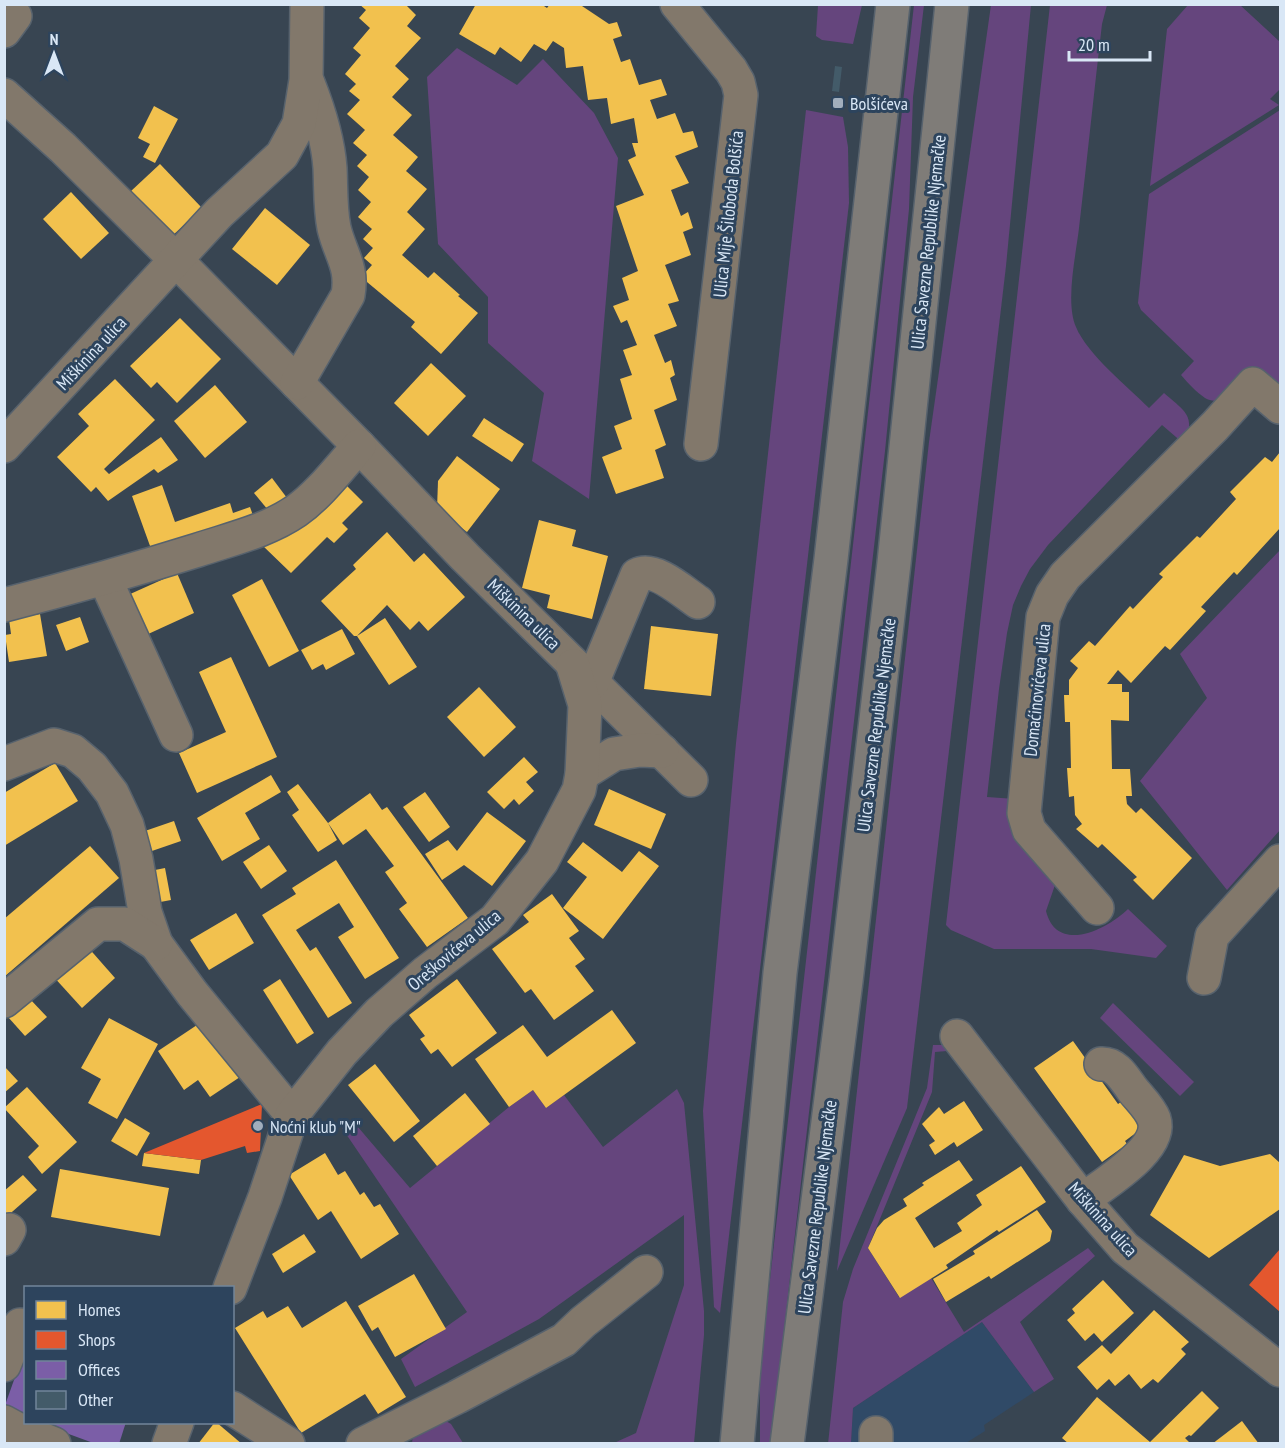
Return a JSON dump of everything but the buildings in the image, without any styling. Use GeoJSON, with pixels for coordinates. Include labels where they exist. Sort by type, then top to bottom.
{"type":"FeatureCollection","features":[{"type":"Feature","properties":{"kind":"main road"},"geometry":{"type":"LineString","coordinates":[[736,1443],[780,973],[829,571],[892,4]]}},
{"type":"Feature","properties":{"kind":"main road","name":"Ulica Savezne Republike Njemačke"},"geometry":{"type":"LineString","coordinates":[[787,1443],[855,912],[952,4]]}},
{"type":"Feature","properties":{"kind":"street"},"geometry":{"type":"LineString","coordinates":[[177,261],[219,213],[282,155],[300,124],[308,48],[307,4]]}},
{"type":"Feature","properties":{"kind":"street","name":"Ulica Mije Šiloboda Bolšića"},"geometry":{"type":"LineString","coordinates":[[677,4],[732,70],[741,95],[701,444]]}},
{"type":"Feature","properties":{"kind":"street"},"geometry":{"type":"LineString","coordinates":[[297,383],[348,295],[351,280],[346,257],[335,231],[331,210],[330,166],[321,116],[306,80]]}},
{"type":"Feature","properties":{"kind":"street","name":"Miškinina ulica"},"geometry":{"type":"LineString","coordinates":[[4,94],[63,148],[177,261],[465,557],[570,658],[592,683],[691,780]]}},
{"type":"Feature","properties":{"kind":"street","name":"Miškinina ulica"},"geometry":{"type":"LineString","coordinates":[[4,446],[177,261]]}},
{"type":"Feature","properties":{"kind":"street","name":"Domaćinovićeva ulica"},"geometry":{"type":"LineString","coordinates":[[1097,908],[1029,830],[1024,813],[1043,617],[1052,596],[1065,576],[1215,426],[1253,384],[1281,407]]}},
{"type":"Feature","properties":{"kind":"street"},"geometry":{"type":"LineString","coordinates":[[4,605],[105,579],[273,524],[312,498],[359,446]]}},
{"type":"Feature","properties":{"kind":"street"},"geometry":{"type":"LineString","coordinates":[[592,683],[637,575],[646,572],[666,579],[698,602]]}},
{"type":"Feature","properties":{"kind":"street"},"geometry":{"type":"LineString","coordinates":[[105,579],[176,735]]}},
{"type":"Feature","properties":{"kind":"street","name":"Oreškovićeva ulica"},"geometry":{"type":"LineString","coordinates":[[230,1286],[266,1197],[292,1115],[342,1053],[379,1013],[425,973],[495,920],[542,861],[579,790],[582,774],[585,705],[570,658]]}},
{"type":"Feature","properties":{"kind":"street"},"geometry":{"type":"LineString","coordinates":[[4,764],[54,745],[73,751],[92,767],[112,793],[127,825],[136,859],[145,912],[156,944],[192,993],[292,1115]]}},
{"type":"Feature","properties":{"kind":"street"},"geometry":{"type":"LineString","coordinates":[[582,774],[614,754],[640,750],[662,751]]}},
{"type":"Feature","properties":{"kind":"street"},"geometry":{"type":"LineString","coordinates":[[1204,978],[1212,936],[1281,861]]}},
{"type":"Feature","properties":{"kind":"street"},"geometry":{"type":"LineString","coordinates":[[4,1001],[98,924],[125,924],[156,944]]}},
{"type":"Feature","properties":{"kind":"street","name":"Miškinina ulica"},"geometry":{"type":"LineString","coordinates":[[957,1036],[1083,1200],[1125,1248],[1281,1370]]}},
{"type":"Feature","properties":{"kind":"street"},"geometry":{"type":"LineString","coordinates":[[1083,1200],[1141,1156],[1155,1131],[1154,1120],[1117,1069],[1101,1064]]}},
{"type":"Feature","properties":{"kind":"street"},"geometry":{"type":"LineString","coordinates":[[363,1443],[457,1397],[564,1340],[582,1322],[646,1272]]}},
{"type":"Feature","properties":{"kind":"street"},"geometry":{"type":"LineString","coordinates":[[4,1365],[17,1324]]}},
{"type":"Feature","properties":{"kind":"street"},"geometry":{"type":"LineString","coordinates":[[234,1409],[288,1443]]}},
{"type":"Feature","properties":{"kind":"street"},"geometry":{"type":"LineString","coordinates":[[4,1422],[54,1443]]}},
{"type":"Feature","properties":{"kind":"street"},"geometry":{"type":"LineString","coordinates":[[169,1443],[176,1424]]}},
{"type":"Feature","properties":{"kind":"shaded area"},"geometry":{"type":"Polygon","coordinates":[[[818,5],[862,5],[853,44],[822,40],[816,36],[818,5]]]}},
{"type":"Feature","properties":{"kind":"shaded area"},"geometry":{"type":"Polygon","coordinates":[[[914,5],[924,5],[913,97],[909,209],[885,451],[771,1443],[760,1444],[760,1368],[914,5]]]}},
{"type":"Feature","properties":{"kind":"shaded area"},"geometry":{"type":"Polygon","coordinates":[[[991,5],[1031,5],[1006,266],[907,1108],[837,1271],[929,442],[991,5]]]}},
{"type":"Feature","properties":{"kind":"shaded area"},"geometry":{"type":"Polygon","coordinates":[[[1050,5],[1107,5],[1102,24],[1072,278],[1071,305],[1076,327],[1098,359],[1149,408],[1164,393],[1186,414],[1189,426],[1183,443],[1162,425],[1048,545],[1030,569],[1013,605],[1007,633],[987,797],[1015,799],[1055,885],[1046,911],[1052,924],[1061,932],[1072,935],[1084,934],[1108,924],[1128,909],[1167,946],[1156,958],[1091,949],[994,949],[951,930],[946,925],[1050,5]]]}},
{"type":"Feature","properties":{"kind":"shaded area"},"geometry":{"type":"Polygon","coordinates":[[[1188,5],[1240,5],[1280,42],[1280,89],[1270,99],[1279,105],[1150,186],[1167,29],[1188,5]]]}},
{"type":"Feature","properties":{"kind":"shaded area"},"geometry":{"type":"Polygon","coordinates":[[[457,48],[517,85],[543,59],[594,113],[618,158],[589,499],[532,461],[544,393],[488,343],[488,297],[438,244],[427,77],[457,48]]]}},
{"type":"Feature","properties":{"kind":"shaded area"},"geometry":{"type":"Polygon","coordinates":[[[806,110],[843,117],[848,147],[849,203],[720,1313],[714,1307],[703,1111],[736,743],[806,110]]]}},
{"type":"Feature","properties":{"kind":"shaded area"},"geometry":{"type":"Polygon","coordinates":[[[1280,110],[1280,389],[1253,368],[1233,392],[1220,400],[1212,401],[1198,393],[1181,375],[1194,361],[1141,310],[1138,303],[1149,194],[1280,110]]]}},
{"type":"Feature","properties":{"kind":"shaded area"},"geometry":{"type":"Polygon","coordinates":[[[1280,550],[1280,830],[1227,890],[1140,781],[1207,698],[1180,654],[1280,550]]]}},
{"type":"Feature","properties":{"kind":"shaded area"},"geometry":{"type":"Polygon","coordinates":[[[1113,1003],[1194,1082],[1180,1096],[1100,1018],[1113,1003]]]}},
{"type":"Feature","properties":{"kind":"shaded area"},"geometry":{"type":"Polygon","coordinates":[[[933,1045],[943,1045],[947,1051],[935,1052],[932,1092],[868,1248],[899,1297],[931,1278],[964,1332],[1088,1248],[1095,1256],[1020,1322],[1054,1379],[1034,1392],[982,1322],[853,1408],[851,1443],[828,1444],[843,1302],[853,1269],[927,1088],[933,1045]]]}},
{"type":"Feature","properties":{"kind":"shaded area"},"geometry":{"type":"Polygon","coordinates":[[[677,1089],[684,1103],[704,1311],[704,1335],[694,1443],[614,1443],[636,1433],[684,1285],[684,1215],[539,1319],[415,1387],[401,1359],[467,1312],[342,1128],[352,1120],[410,1188],[533,1090],[546,1108],[564,1095],[603,1147],[677,1089]]]}},
{"type":"Feature","properties":{"kind":"shaded area"},"geometry":{"type":"Polygon","coordinates":[[[982,1322],[1034,1392],[984,1425],[985,1431],[966,1443],[851,1444],[853,1408],[982,1322]]]}},
{"type":"Feature","properties":{"kind":"shaded area"},"geometry":{"type":"Polygon","coordinates":[[[444,1420],[451,1424],[463,1443],[412,1444],[413,1434],[444,1420]]]}},
{"type":"Feature","properties":{"kind":"place","name":"Bolšićeva"},"geometry":{"type":"Point","coordinates":[838,103]}},
{"type":"Feature","properties":{"kind":"place","name":"Noćni klub \"M\""},"geometry":{"type":"Point","coordinates":[258,1126]}}]}
